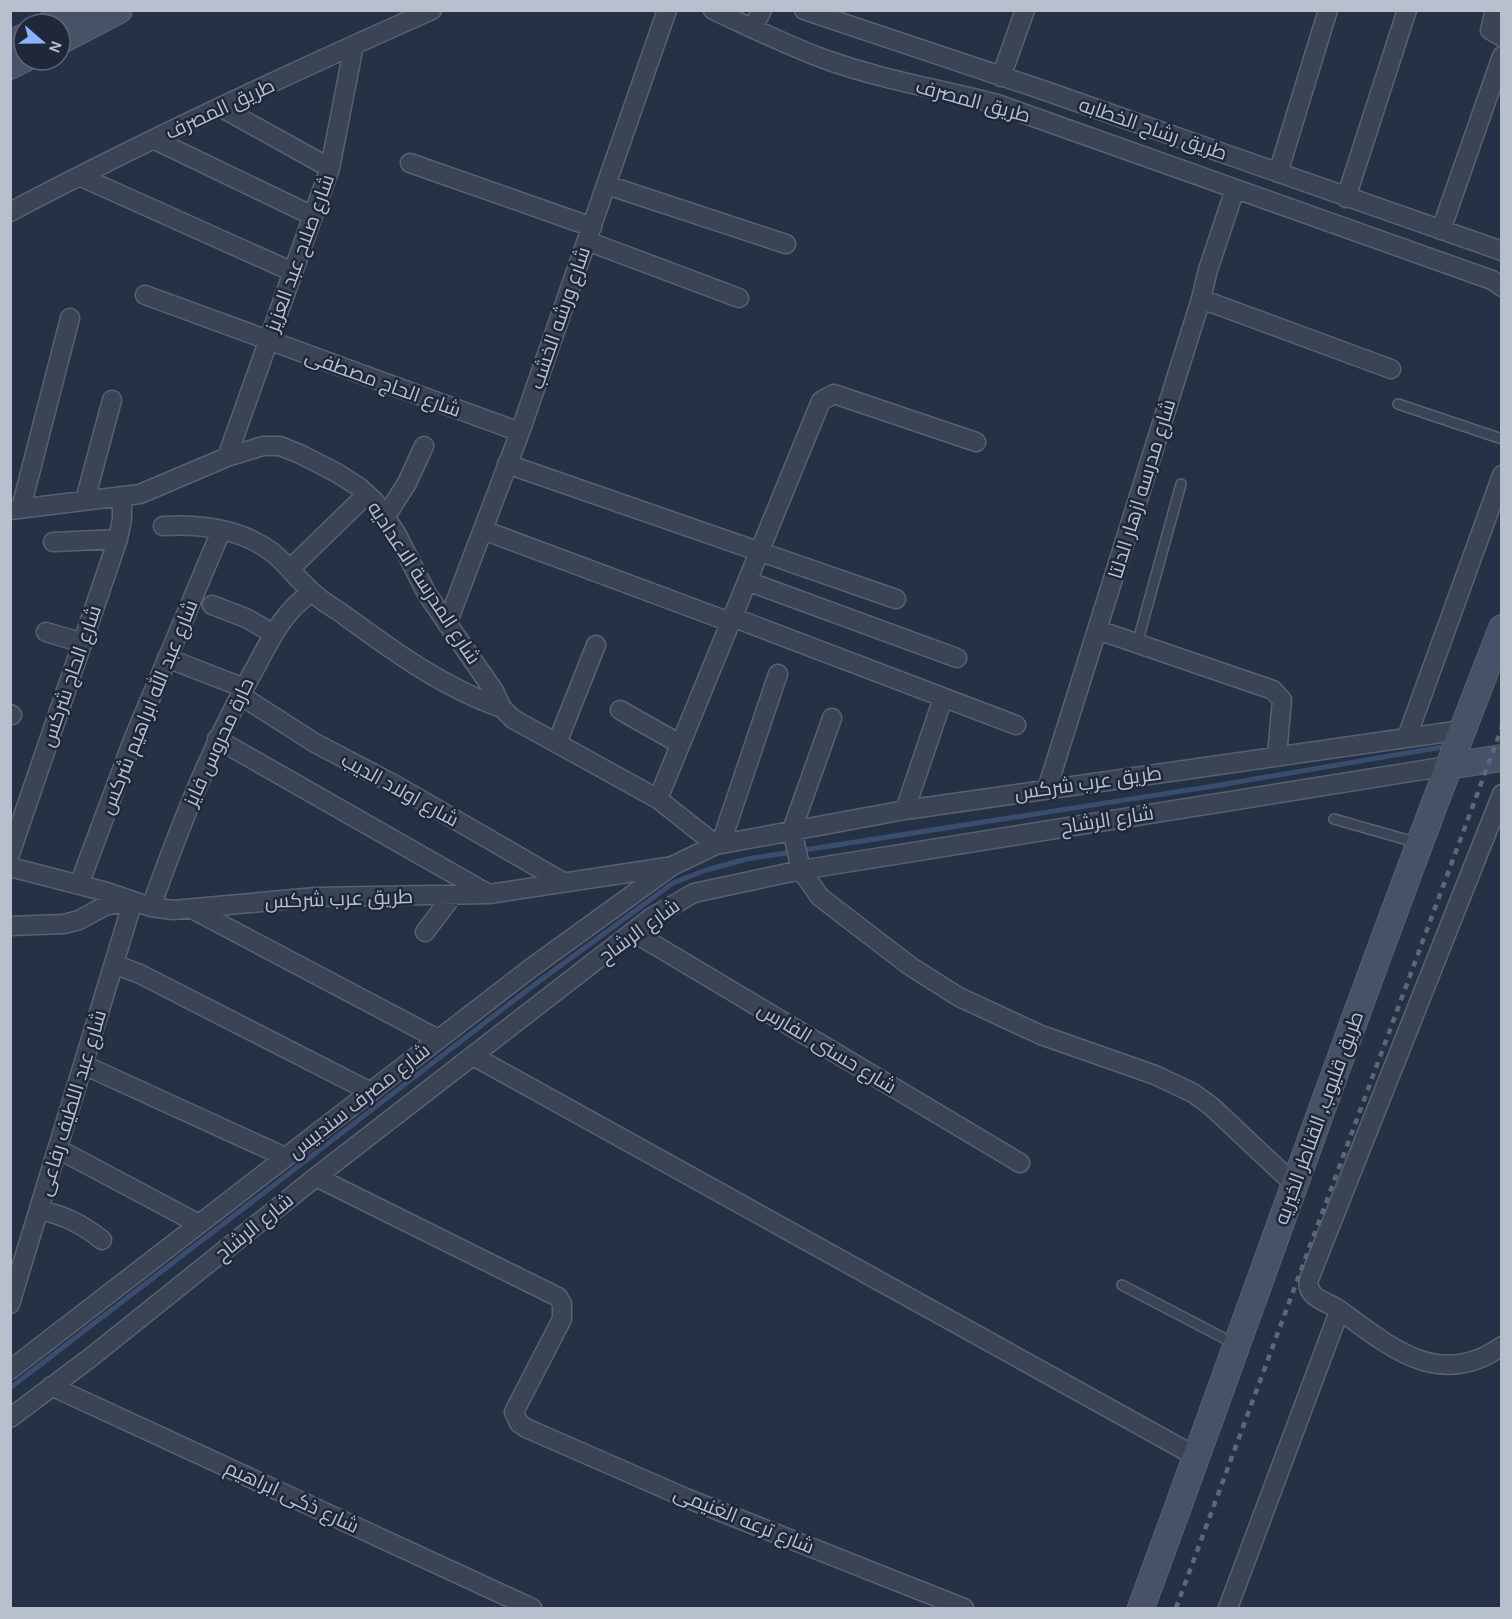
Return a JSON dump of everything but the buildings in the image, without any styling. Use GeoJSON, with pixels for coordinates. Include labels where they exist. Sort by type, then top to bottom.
{"type":"FeatureCollection","features":[{"type":"Feature","properties":{"kind":"main road"},"geometry":{"type":"LineString","coordinates":[[72,34],[119,10]]}},
{"type":"Feature","properties":{"kind":"main road","name":"طريق قليوب, القناطر الخيريه"},"geometry":{"type":"LineString","coordinates":[[1141,1608],[1448,766],[1502,628]]}},
{"type":"Feature","properties":{"kind":"main road"},"geometry":{"type":"LineString","coordinates":[[1448,766],[1502,758]]}},
{"type":"Feature","properties":{"kind":"street","name":"طريق المصرف"},"geometry":{"type":"LineString","coordinates":[[10,212],[79,176],[432,10]]}},
{"type":"Feature","properties":{"kind":"street","name":"شارع ورشه الخشب"},"geometry":{"type":"LineString","coordinates":[[447,624],[520,432],[667,10]]}},
{"type":"Feature","properties":{"kind":"street","name":"طريق المصرف"},"geometry":{"type":"LineString","coordinates":[[713,10],[826,60],[924,88],[961,94],[997,104],[1492,280],[1502,287]]}},
{"type":"Feature","properties":{"kind":"street"},"geometry":{"type":"LineString","coordinates":[[753,28],[762,10]]}},
{"type":"Feature","properties":{"kind":"street","name":"طريق رشاح الخطابه"},"geometry":{"type":"LineString","coordinates":[[804,10],[1502,251]]}},
{"type":"Feature","properties":{"kind":"street"},"geometry":{"type":"LineString","coordinates":[[1001,77],[1025,10]]}},
{"type":"Feature","properties":{"kind":"street"},"geometry":{"type":"LineString","coordinates":[[1278,173],[1328,10]]}},
{"type":"Feature","properties":{"kind":"street"},"geometry":{"type":"LineString","coordinates":[[1346,198],[1407,10]]}},
{"type":"Feature","properties":{"kind":"street"},"geometry":{"type":"LineString","coordinates":[[1495,10],[1490,30],[1502,37]]}},
{"type":"Feature","properties":{"kind":"street","name":"شارع صلاح عبد العزيز"},"geometry":{"type":"LineString","coordinates":[[227,457],[330,168],[354,45]]}},
{"type":"Feature","properties":{"kind":"street"},"geometry":{"type":"LineString","coordinates":[[1441,230],[1502,56]]}},
{"type":"Feature","properties":{"kind":"street"},"geometry":{"type":"LineString","coordinates":[[222,108],[330,168]]}},
{"type":"Feature","properties":{"kind":"street"},"geometry":{"type":"LineString","coordinates":[[1134,153],[1144,126]]}},
{"type":"Feature","properties":{"kind":"street"},"geometry":{"type":"LineString","coordinates":[[155,140],[313,216]]}},
{"type":"Feature","properties":{"kind":"street"},"geometry":{"type":"LineString","coordinates":[[410,164],[590,234],[739,298]]}},
{"type":"Feature","properties":{"kind":"street"},"geometry":{"type":"LineString","coordinates":[[79,176],[293,272]]}},
{"type":"Feature","properties":{"kind":"street"},"geometry":{"type":"LineString","coordinates":[[607,185],[786,244]]}},
{"type":"Feature","properties":{"kind":"street"},"geometry":{"type":"LineString","coordinates":[[1307,215],[1317,187]]}},
{"type":"Feature","properties":{"kind":"street","name":"شارع مدرسه ازهار الدلتا"},"geometry":{"type":"LineString","coordinates":[[1047,789],[1235,189]]}},
{"type":"Feature","properties":{"kind":"street","name":"شارع الحاج مصطفى"},"geometry":{"type":"LineString","coordinates":[[145,295],[520,432]]}},
{"type":"Feature","properties":{"kind":"street"},"geometry":{"type":"LineString","coordinates":[[1201,299],[1390,369]]}},
{"type":"Feature","properties":{"kind":"street"},"geometry":{"type":"LineString","coordinates":[[14,512],[70,318]]}},
{"type":"Feature","properties":{"kind":"street"},"geometry":{"type":"LineString","coordinates":[[658,799],[821,401],[834,394],[976,442]]}},
{"type":"Feature","properties":{"kind":"street"},"geometry":{"type":"LineString","coordinates":[[85,500],[112,400]]}},
{"type":"Feature","properties":{"kind":"street","name":"شارع المدرسة الاعداديه"},"geometry":{"type":"LineString","coordinates":[[14,512],[85,500],[122,497],[154,489],[227,457],[263,446],[280,446],[317,462],[367,494],[386,516],[428,594],[494,691],[502,708],[513,719],[658,799],[719,844]]}},
{"type":"Feature","properties":{"kind":"street"},"geometry":{"type":"LineString","coordinates":[[386,516],[407,483],[424,446]]}},
{"type":"Feature","properties":{"kind":"street"},"geometry":{"type":"LineString","coordinates":[[507,464],[896,599]]}},
{"type":"Feature","properties":{"kind":"street"},"geometry":{"type":"LineString","coordinates":[[1407,737],[1502,475]]}},
{"type":"Feature","properties":{"kind":"street"},"geometry":{"type":"LineString","coordinates":[[290,569],[367,494]]}},
{"type":"Feature","properties":{"kind":"street","name":"شارع الحاج شركس"},"geometry":{"type":"LineString","coordinates":[[10,854],[118,538],[122,519],[122,497]]}},
{"type":"Feature","properties":{"kind":"street"},"geometry":{"type":"LineString","coordinates":[[162,526],[192,525],[255,541],[290,569],[312,592],[410,662],[466,693],[502,708]]}},
{"type":"Feature","properties":{"kind":"street"},"geometry":{"type":"LineString","coordinates":[[483,530],[1016,725]]}},
{"type":"Feature","properties":{"kind":"street","name":"شارع عبد الله ابراهيم شركس"},"geometry":{"type":"LineString","coordinates":[[78,885],[133,740],[221,531]]}},
{"type":"Feature","properties":{"kind":"street"},"geometry":{"type":"LineString","coordinates":[[53,542],[118,538]]}},
{"type":"Feature","properties":{"kind":"street"},"geometry":{"type":"LineString","coordinates":[[747,581],[957,658]]}},
{"type":"Feature","properties":{"kind":"street","name":"حارة محروس فايز"},"geometry":{"type":"LineString","coordinates":[[151,907],[178,833],[218,739],[242,691],[274,634],[296,603],[312,592]]}},
{"type":"Feature","properties":{"kind":"street"},"geometry":{"type":"LineString","coordinates":[[212,605],[246,618],[274,634]]}},
{"type":"Feature","properties":{"kind":"street"},"geometry":{"type":"LineString","coordinates":[[1098,630],[1277,692],[1282,700],[1277,755]]}},
{"type":"Feature","properties":{"kind":"street"},"geometry":{"type":"LineString","coordinates":[[46,632],[82,644]]}},
{"type":"Feature","properties":{"kind":"street"},"geometry":{"type":"LineString","coordinates":[[557,743],[597,645]]}},
{"type":"Feature","properties":{"kind":"street","name":"شارع اولاد الديب"},"geometry":{"type":"LineString","coordinates":[[167,658],[242,691],[315,743],[397,786],[563,882]]}},
{"type":"Feature","properties":{"kind":"street"},"geometry":{"type":"LineString","coordinates":[[719,844],[778,674]]}},
{"type":"Feature","properties":{"kind":"street"},"geometry":{"type":"LineString","coordinates":[[905,810],[943,698]]}},
{"type":"Feature","properties":{"kind":"street"},"geometry":{"type":"LineString","coordinates":[[620,710],[681,744]]}},
{"type":"Feature","properties":{"kind":"street"},"geometry":{"type":"LineString","coordinates":[[832,717],[792,831],[801,870],[820,897],[910,966],[959,997],[1011,1022],[1115,1063],[1155,1075],[1193,1093],[1211,1106],[1294,1185]]}},
{"type":"Feature","properties":{"kind":"street","name":"طريق عرب شركس"},"geometry":{"type":"LineString","coordinates":[[719,844],[905,810],[1462,730]]}},
{"type":"Feature","properties":{"kind":"street"},"geometry":{"type":"LineString","coordinates":[[218,739],[489,894]]}},
{"type":"Feature","properties":{"kind":"street","name":"شارع الرشاح"},"geometry":{"type":"LineString","coordinates":[[14,1407],[51,1386],[90,1358],[316,1177],[475,1057],[633,932],[662,911],[694,893],[801,870],[1448,766]]}},
{"type":"Feature","properties":{"kind":"street"},"geometry":{"type":"LineString","coordinates":[[1502,794],[1308,1285],[1310,1292],[1395,1350],[1425,1363],[1457,1365],[1488,1355],[1502,1346]]}},
{"type":"Feature","properties":{"kind":"street","name":"شارع مصرف سندبيس"},"geometry":{"type":"LineString","coordinates":[[10,1370],[531,968],[672,867],[719,844]]}},
{"type":"Feature","properties":{"kind":"street"},"geometry":{"type":"LineString","coordinates":[[10,867],[133,901]]}},
{"type":"Feature","properties":{"kind":"street","name":"طريق عرب شركس"},"geometry":{"type":"LineString","coordinates":[[10,926],[64,924],[80,920],[105,906],[133,901],[151,907],[173,910],[316,897],[489,894],[672,867]]}},
{"type":"Feature","properties":{"kind":"street"},"geometry":{"type":"LineString","coordinates":[[425,932],[453,895]]}},
{"type":"Feature","properties":{"kind":"street","name":"شارع عبد اللطيف رفاعى"},"geometry":{"type":"LineString","coordinates":[[10,1304],[133,901]]}},
{"type":"Feature","properties":{"kind":"street"},"geometry":{"type":"LineString","coordinates":[[192,909],[438,1040]]}},
{"type":"Feature","properties":{"kind":"street","name":"شارع حسنى الفارس"},"geometry":{"type":"LineString","coordinates":[[633,932],[1020,1163]]}},
{"type":"Feature","properties":{"kind":"street"},"geometry":{"type":"LineString","coordinates":[[114,964],[140,974],[370,1092]]}},
{"type":"Feature","properties":{"kind":"street"},"geometry":{"type":"LineString","coordinates":[[475,1057],[1197,1457]]}},
{"type":"Feature","properties":{"kind":"street"},"geometry":{"type":"LineString","coordinates":[[84,1065],[285,1157]]}},
{"type":"Feature","properties":{"kind":"street"},"geometry":{"type":"LineString","coordinates":[[58,1149],[199,1224]]}},
{"type":"Feature","properties":{"kind":"street","name":"شارع ترعه الغنيمى"},"geometry":{"type":"LineString","coordinates":[[316,1177],[558,1297],[562,1304],[562,1319],[514,1412],[519,1423],[526,1428],[686,1498],[964,1608]]}},
{"type":"Feature","properties":{"kind":"street"},"geometry":{"type":"LineString","coordinates":[[39,1210],[76,1221],[102,1240]]}},
{"type":"Feature","properties":{"kind":"street"},"geometry":{"type":"LineString","coordinates":[[1228,1608],[1338,1317],[1338,1309]]}},
{"type":"Feature","properties":{"kind":"street","name":"شارع ذكى ابراهيم"},"geometry":{"type":"LineString","coordinates":[[51,1386],[532,1608]]}},
{"type":"Feature","properties":{"kind":"lane"},"geometry":{"type":"LineString","coordinates":[[1398,404],[1502,439]]}},
{"type":"Feature","properties":{"kind":"lane"},"geometry":{"type":"LineString","coordinates":[[1137,644],[1181,484]]}},
{"type":"Feature","properties":{"kind":"lane"},"geometry":{"type":"LineString","coordinates":[[1334,819],[1420,844]]}},
{"type":"Feature","properties":{"kind":"lane"},"geometry":{"type":"LineString","coordinates":[[1122,1285],[1237,1345]]}},
{"type":"Feature","properties":{"kind":"waterway"},"geometry":{"type":"LineString","coordinates":[[10,1388],[530,988],[673,883],[706,870],[747,859],[1214,786],[1448,746]]}},
{"type":"Feature","properties":{"kind":"railway"},"geometry":{"type":"LineString","coordinates":[[1176,1608],[1502,727]]}}]}
